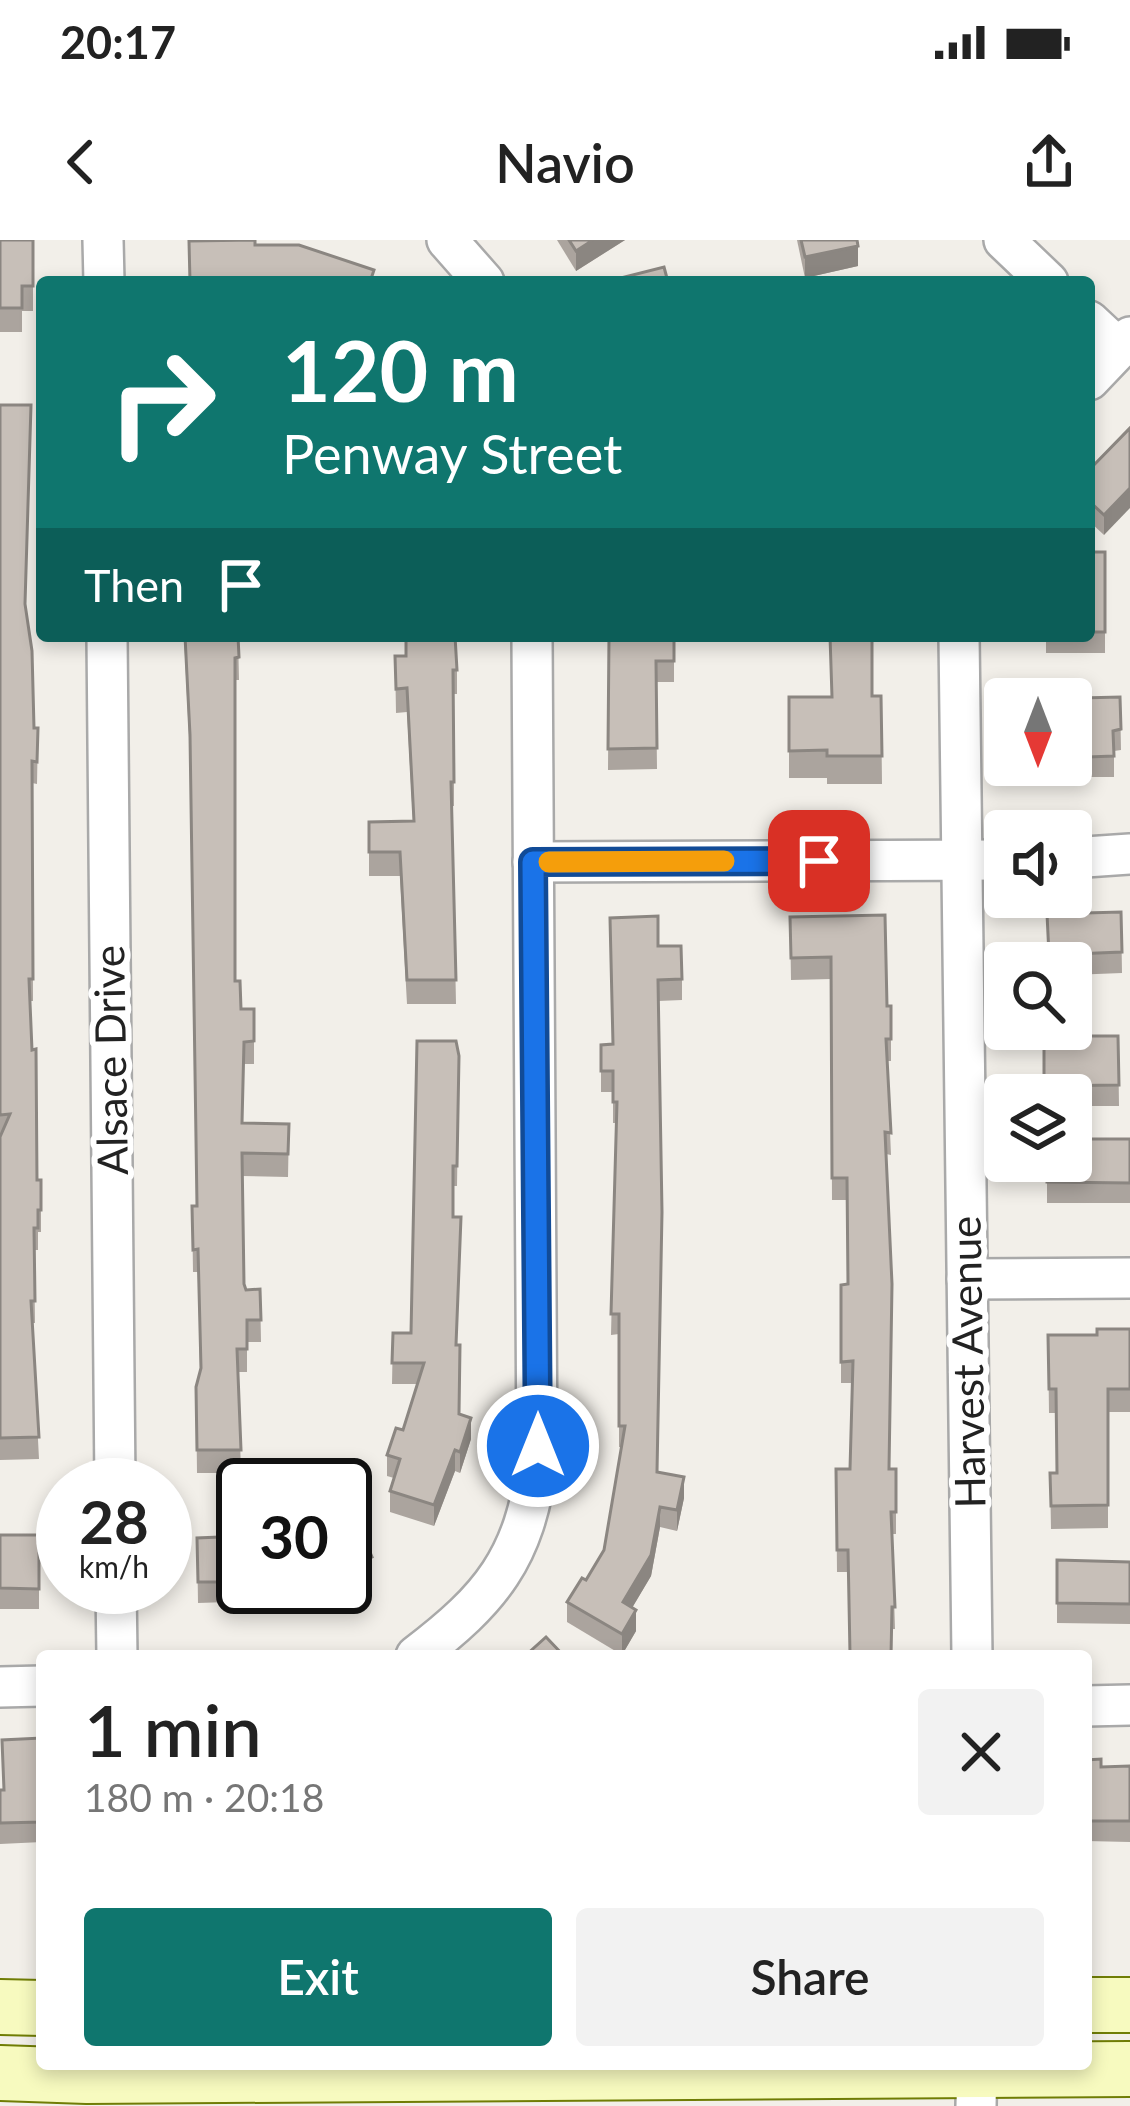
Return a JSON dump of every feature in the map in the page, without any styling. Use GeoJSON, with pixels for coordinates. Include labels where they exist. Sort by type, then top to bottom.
{"type":"FeatureCollection","features":[{"type":"Feature","properties":{"kind":"main road"},"geometry":{"type":"LineString","coordinates":[[1092,2005],[1130,2005]]}},
{"type":"Feature","properties":{"kind":"main road"},"geometry":{"type":"LineString","coordinates":[[0,2007],[36,2008]]}},
{"type":"Feature","properties":{"kind":"main road"},"geometry":{"type":"LineString","coordinates":[[0,2073],[976,2080],[1130,2069]]}},
{"type":"Feature","properties":{"kind":"street"},"geometry":{"type":"LineString","coordinates":[[103,240],[104,276]]}},
{"type":"Feature","properties":{"kind":"street"},"geometry":{"type":"LineString","coordinates":[[447,240],[479,276]]}},
{"type":"Feature","properties":{"kind":"street"},"geometry":{"type":"LineString","coordinates":[[1004,240],[1042,276]]}},
{"type":"Feature","properties":{"kind":"street"},"geometry":{"type":"LineString","coordinates":[[1095,325],[1124,343],[1095,374]]}},
{"type":"Feature","properties":{"kind":"street","name":"Alsace Drive"},"geometry":{"type":"LineString","coordinates":[[107,642],[115,1458]]}},
{"type":"Feature","properties":{"kind":"street"},"geometry":{"type":"LineString","coordinates":[[429,1647],[466,1618],[505,1568],[529,1510],[537,1462],[532,642]]}},
{"type":"Feature","properties":{"kind":"street","name":"Harvest Avenue"},"geometry":{"type":"LineString","coordinates":[[958,642],[972,1650]]}},
{"type":"Feature","properties":{"kind":"street"},"geometry":{"type":"LineString","coordinates":[[1092,857],[1130,854]]}},
{"type":"Feature","properties":{"kind":"street"},"geometry":{"type":"LineString","coordinates":[[533,862],[984,860]]}},
{"type":"Feature","properties":{"kind":"street"},"geometry":{"type":"LineString","coordinates":[[967,1279],[1130,1278]]}},
{"type":"Feature","properties":{"kind":"street"},"geometry":{"type":"LineString","coordinates":[[116,1614],[117,1650]]}},
{"type":"Feature","properties":{"kind":"street"},"geometry":{"type":"LineString","coordinates":[[0,1687],[36,1686]]}},
{"type":"Feature","properties":{"kind":"street"},"geometry":{"type":"LineString","coordinates":[[1092,1706],[1130,1706]]}},
{"type":"Feature","properties":{"kind":"building"},"geometry":{"type":"Polygon","coordinates":[[[0,240],[33,240],[33,286],[22,286],[22,308],[0,308],[0,240]]]}},
{"type":"Feature","properties":{"kind":"building"},"geometry":{"type":"Polygon","coordinates":[[[569,240],[593,240],[576,251],[569,240]]]}},
{"type":"Feature","properties":{"kind":"building"},"geometry":{"type":"Polygon","coordinates":[[[801,240],[857,240],[858,246],[805,257],[801,240]]]}},
{"type":"Feature","properties":{"kind":"building"},"geometry":{"type":"Polygon","coordinates":[[[189,241],[299,245],[374,270],[372,276],[190,276],[189,241]]]}},
{"type":"Feature","properties":{"kind":"building"},"geometry":{"type":"Polygon","coordinates":[[[664,267],[666,276],[629,276],[664,267]]]}},
{"type":"Feature","properties":{"kind":"building"},"geometry":{"type":"Polygon","coordinates":[[[0,405],[31,405],[25,604],[34,728],[38,728],[37,762],[32,761],[33,979],[29,979],[41,1210],[38,1228],[34,1228],[35,1301],[31,1301],[39,1437],[0,1438],[0,1137],[10,1114],[0,1115],[0,405]]]}},
{"type":"Feature","properties":{"kind":"building"},"geometry":{"type":"Polygon","coordinates":[[[1130,428],[1130,488],[1104,515],[1095,507],[1095,464],[1130,428]]]}},
{"type":"Feature","properties":{"kind":"building"},"geometry":{"type":"Polygon","coordinates":[[[1095,552],[1105,552],[1105,632],[1095,632],[1095,552]]]}},
{"type":"Feature","properties":{"kind":"building"},"geometry":{"type":"Polygon","coordinates":[[[185,642],[238,642],[235,981],[240,981],[241,1009],[254,1009],[254,1041],[244,1042],[242,1123],[289,1124],[288,1154],[242,1153],[244,1284],[246,1290],[260,1289],[261,1320],[247,1320],[247,1349],[237,1349],[241,1450],[197,1450],[196,1387],[201,1368],[198,1249],[193,1250],[192,1206],[197,1206],[185,642]]]}},
{"type":"Feature","properties":{"kind":"building"},"geometry":{"type":"Polygon","coordinates":[[[406,642],[455,642],[451,782],[456,980],[407,980],[400,852],[369,852],[369,822],[414,821],[407,688],[396,689],[395,656],[406,656],[406,642]]]}},
{"type":"Feature","properties":{"kind":"building"},"geometry":{"type":"Polygon","coordinates":[[[609,642],[674,642],[674,661],[656,661],[657,748],[608,749],[609,642]]]}},
{"type":"Feature","properties":{"kind":"building"},"geometry":{"type":"Polygon","coordinates":[[[830,642],[872,642],[872,696],[881,696],[882,756],[789,751],[789,697],[832,697],[830,642]]]}},
{"type":"Feature","properties":{"kind":"building"},"geometry":{"type":"Polygon","coordinates":[[[1120,697],[1121,729],[1113,731],[1114,756],[1092,757],[1092,698],[1120,697]]]}},
{"type":"Feature","properties":{"kind":"building"},"geometry":{"type":"Polygon","coordinates":[[[1121,912],[1122,952],[1092,953],[1092,942],[1048,942],[1047,918],[1092,918],[1092,913],[1121,912]]]}},
{"type":"Feature","properties":{"kind":"building"},"geometry":{"type":"Polygon","coordinates":[[[885,915],[887,1006],[891,1006],[891,1039],[886,1039],[891,1133],[885,1132],[892,1284],[889,1469],[896,1469],[896,1512],[891,1512],[895,1607],[891,1650],[850,1650],[848,1550],[837,1550],[836,1469],[850,1469],[853,1361],[841,1362],[841,1285],[848,1284],[847,1178],[832,1178],[831,957],[791,958],[790,917],[885,915]]]}},
{"type":"Feature","properties":{"kind":"building"},"geometry":{"type":"Polygon","coordinates":[[[658,916],[658,946],[681,946],[682,979],[658,980],[662,1212],[657,1472],[684,1477],[677,1510],[660,1507],[651,1555],[623,1602],[636,1610],[622,1634],[567,1602],[604,1550],[625,1426],[619,1426],[619,1314],[611,1314],[617,1102],[613,1102],[613,1071],[601,1071],[601,1045],[613,1044],[610,918],[658,916]]]}},
{"type":"Feature","properties":{"kind":"building"},"geometry":{"type":"Polygon","coordinates":[[[1092,1036],[1118,1036],[1119,1085],[1092,1085],[1092,1074],[1044,1074],[1044,1050],[1092,1050],[1092,1036]]]}},
{"type":"Feature","properties":{"kind":"building"},"geometry":{"type":"Polygon","coordinates":[[[417,1041],[456,1041],[459,1056],[457,1166],[453,1166],[453,1217],[461,1217],[456,1345],[460,1345],[459,1414],[471,1418],[434,1505],[390,1491],[400,1459],[387,1455],[396,1428],[403,1430],[424,1363],[392,1363],[393,1333],[411,1333],[417,1041]]]}},
{"type":"Feature","properties":{"kind":"building"},"geometry":{"type":"Polygon","coordinates":[[[1092,1139],[1130,1139],[1130,1183],[1047,1182],[1092,1182],[1092,1139]]]}},
{"type":"Feature","properties":{"kind":"building"},"geometry":{"type":"Polygon","coordinates":[[[1097,1329],[1130,1329],[1130,1389],[1108,1389],[1108,1505],[1051,1506],[1050,1473],[1057,1473],[1056,1389],[1049,1389],[1048,1335],[1097,1335],[1097,1329]]]}},
{"type":"Feature","properties":{"kind":"building"},"geometry":{"type":"Polygon","coordinates":[[[0,1535],[36,1535],[36,1589],[0,1588],[0,1535]]]}},
{"type":"Feature","properties":{"kind":"building"},"geometry":{"type":"Polygon","coordinates":[[[216,1537],[216,1582],[198,1582],[197,1538],[216,1537]]]}},
{"type":"Feature","properties":{"kind":"building"},"geometry":{"type":"Polygon","coordinates":[[[1057,1560],[1130,1562],[1130,1604],[1057,1603],[1057,1560]]]}},
{"type":"Feature","properties":{"kind":"building"},"geometry":{"type":"Polygon","coordinates":[[[546,1637],[558,1650],[532,1650],[546,1637]]]}},
{"type":"Feature","properties":{"kind":"building"},"geometry":{"type":"Polygon","coordinates":[[[36,1738],[36,1822],[0,1823],[2,1740],[36,1738]]]}},
{"type":"Feature","properties":{"kind":"building"},"geometry":{"type":"Polygon","coordinates":[[[1101,1759],[1101,1767],[1130,1766],[1130,1821],[1092,1821],[1092,1760],[1101,1759]]]}},
{"type":"Feature","properties":{"kind":"slow traffic"},"geometry":{"type":"LineString","coordinates":[[549,862],[724,861]]}},
{"type":"Feature","properties":{"kind":"route"},"geometry":{"type":"LineString","coordinates":[[538,1446],[533,862],[819,861]]}}]}
